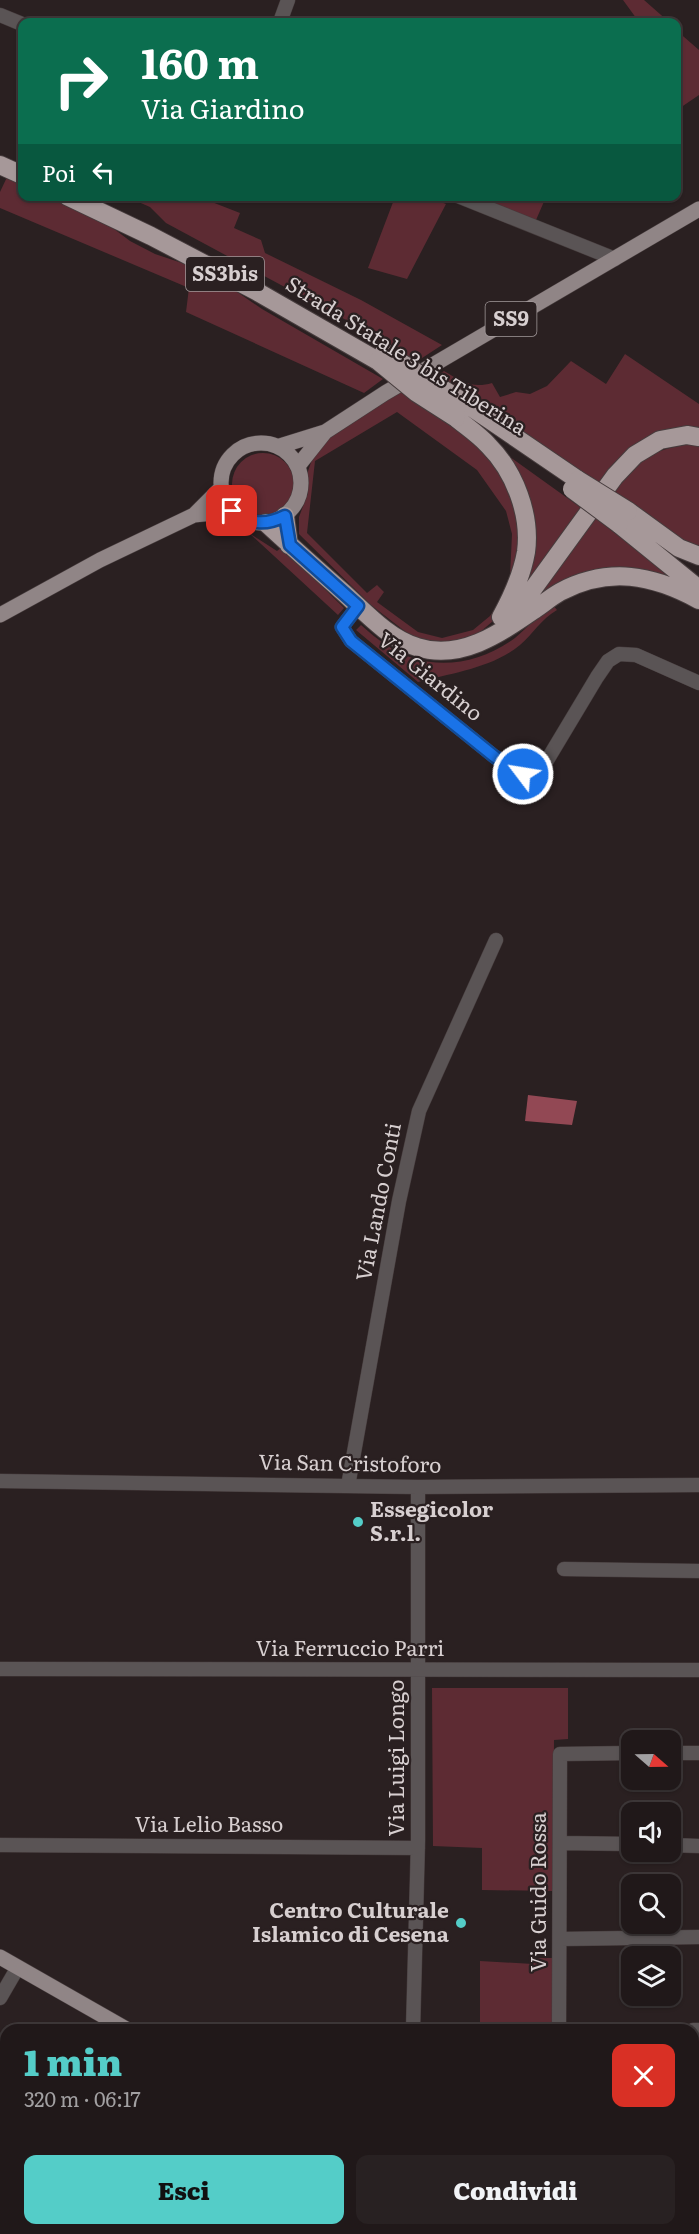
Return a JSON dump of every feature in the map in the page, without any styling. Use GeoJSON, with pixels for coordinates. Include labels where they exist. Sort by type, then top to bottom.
{"type":"FeatureCollection","features":[{"type":"Feature","properties":{"kind":"highway"},"geometry":{"type":"LineString","coordinates":[[0,152],[18,161]]}},
{"type":"Feature","properties":{"kind":"highway"},"geometry":{"type":"LineString","coordinates":[[0,165],[18,174]]}},
{"type":"Feature","properties":{"kind":"highway","name":"Strada Statale 3 bis Tiberina"},"geometry":{"type":"LineString","coordinates":[[78,201],[151,236],[381,357]]}},
{"type":"Feature","properties":{"kind":"highway","name":"Strada Statale 3 bis Tiberina"},"geometry":{"type":"LineString","coordinates":[[106,201],[157,225],[261,281],[381,357]]}},
{"type":"Feature","properties":{"kind":"highway"},"geometry":{"type":"LineString","coordinates":[[381,357],[417,393],[460,411],[508,472],[521,500],[526,526],[526,551],[520,575],[501,619],[487,639]]}},
{"type":"Feature","properties":{"kind":"highway","name":"Strada Statale 3 bis Tiberina"},"geometry":{"type":"LineString","coordinates":[[460,411],[624,517],[699,574]]}},
{"type":"Feature","properties":{"kind":"highway"},"geometry":{"type":"LineString","coordinates":[[487,639],[525,600],[615,477],[634,455],[660,440],[687,435],[699,437]]}},
{"type":"Feature","properties":{"kind":"highway"},"geometry":{"type":"LineString","coordinates":[[285,516],[290,545]]}},
{"type":"Feature","properties":{"kind":"highway"},"geometry":{"type":"LineString","coordinates":[[624,517],[679,549],[699,556]]}},
{"type":"Feature","properties":{"kind":"highway","name":"Strada Statale 3 bis Tiberina"},"geometry":{"type":"LineString","coordinates":[[624,517],[699,589]]}},
{"type":"Feature","properties":{"kind":"highway"},"geometry":{"type":"LineString","coordinates":[[266,523],[390,634],[415,647],[439,652],[465,649],[487,639],[532,612],[559,592],[590,580],[620,575],[651,579],[699,600]]}},
{"type":"Feature","properties":{"kind":"main road","name":"SS9"},"geometry":{"type":"LineString","coordinates":[[280,447],[324,432],[385,393],[699,209]]}},
{"type":"Feature","properties":{"kind":"main road","name":"SS9"},"geometry":{"type":"LineString","coordinates":[[298,466],[324,432]]}},
{"type":"Feature","properties":{"kind":"main road"},"geometry":{"type":"LineString","coordinates":[[257,442],[269,443],[290,454],[298,466],[302,479],[300,493],[295,506],[285,516],[266,523],[254,523],[232,511],[225,500],[221,488],[223,471],[231,456],[238,450],[257,442]]}},
{"type":"Feature","properties":{"kind":"main road"},"geometry":{"type":"LineString","coordinates":[[1,614],[100,560],[194,515],[221,488]]}},
{"type":"Feature","properties":{"kind":"main road"},"geometry":{"type":"LineString","coordinates":[[194,515],[232,511]]}},
{"type":"Feature","properties":{"kind":"main road"},"geometry":{"type":"LineString","coordinates":[[0,1957],[117,2024]]}},
{"type":"Feature","properties":{"kind":"street"},"geometry":{"type":"LineString","coordinates":[[281,18],[288,0]]}},
{"type":"Feature","properties":{"kind":"street"},"geometry":{"type":"LineString","coordinates":[[0,15],[18,22]]}},
{"type":"Feature","properties":{"kind":"street"},"geometry":{"type":"LineString","coordinates":[[470,201],[615,259]]}},
{"type":"Feature","properties":{"kind":"street","name":"Via Giardino"},"geometry":{"type":"LineString","coordinates":[[358,606],[342,627],[351,641],[495,757],[523,774],[543,767],[597,677],[608,661],[619,654],[636,655],[699,683]]}},
{"type":"Feature","properties":{"kind":"street","name":"Via Lando Conti"},"geometry":{"type":"LineString","coordinates":[[348,1486],[399,1201],[419,1111],[496,940]]}},
{"type":"Feature","properties":{"kind":"street","name":"Via San Cristoforo"},"geometry":{"type":"LineString","coordinates":[[0,1481],[418,1487],[699,1485]]}},
{"type":"Feature","properties":{"kind":"street","name":"Via Luigi Longo"},"geometry":{"type":"LineString","coordinates":[[413,2024],[418,1848],[418,1487]]}},
{"type":"Feature","properties":{"kind":"street"},"geometry":{"type":"LineString","coordinates":[[564,1569],[699,1571]]}},
{"type":"Feature","properties":{"kind":"street","name":"Via Ferruccio Parri"},"geometry":{"type":"LineString","coordinates":[[0,1669],[699,1670]]}},
{"type":"Feature","properties":{"kind":"street"},"geometry":{"type":"LineString","coordinates":[[681,1753],[699,1753]]}},
{"type":"Feature","properties":{"kind":"street","name":"Via Guido Rossa"},"geometry":{"type":"LineString","coordinates":[[559,2024],[560,1754],[621,1754]]}},
{"type":"Feature","properties":{"kind":"street"},"geometry":{"type":"LineString","coordinates":[[560,1843],[621,1844]]}},
{"type":"Feature","properties":{"kind":"street","name":"Via Lelio Basso"},"geometry":{"type":"LineString","coordinates":[[0,1845],[418,1848]]}},
{"type":"Feature","properties":{"kind":"street"},"geometry":{"type":"LineString","coordinates":[[681,1845],[699,1846]]}},
{"type":"Feature","properties":{"kind":"street"},"geometry":{"type":"LineString","coordinates":[[560,1939],[699,1937]]}},
{"type":"Feature","properties":{"kind":"street"},"geometry":{"type":"LineString","coordinates":[[0,1998],[18,1968]]}},
{"type":"Feature","properties":{"kind":"shaded area"},"geometry":{"type":"Polygon","coordinates":[[[623,0],[644,0],[664,18],[636,18],[623,0]]]}},
{"type":"Feature","properties":{"kind":"shaded area"},"geometry":{"type":"Polygon","coordinates":[[[681,34],[699,50],[699,95],[681,107],[681,34]]]}},
{"type":"Feature","properties":{"kind":"shaded area"},"geometry":{"type":"Polygon","coordinates":[[[8,175],[18,180],[18,201],[63,201],[101,219],[130,241],[155,254],[185,264],[230,287],[262,309],[383,379],[364,393],[186,312],[189,288],[0,208],[0,192],[8,175]]]}},
{"type":"Feature","properties":{"kind":"shaded area"},"geometry":{"type":"Polygon","coordinates":[[[136,201],[209,201],[240,213],[234,228],[261,240],[265,253],[361,300],[442,345],[416,362],[348,321],[166,223],[150,207],[136,201]]]}},
{"type":"Feature","properties":{"kind":"shaded area"},"geometry":{"type":"Polygon","coordinates":[[[393,201],[438,201],[446,204],[407,279],[368,268],[393,201]]]}},
{"type":"Feature","properties":{"kind":"shaded area"},"geometry":{"type":"Polygon","coordinates":[[[487,201],[544,201],[536,220],[487,201]]]}},
{"type":"Feature","properties":{"kind":"shaded area"},"geometry":{"type":"Polygon","coordinates":[[[625,354],[699,404],[699,433],[689,431],[600,484],[435,377],[444,371],[461,381],[473,384],[492,383],[500,397],[516,392],[530,394],[547,386],[571,361],[606,384],[625,354]]]}},
{"type":"Feature","properties":{"kind":"shaded area"},"geometry":{"type":"Polygon","coordinates":[[[402,391],[454,426],[491,457],[516,499],[522,552],[507,598],[493,621],[479,633],[453,642],[431,641],[411,636],[371,605],[299,534],[299,517],[308,493],[308,471],[314,454],[327,437],[402,391]],[[397,412],[315,461],[307,533],[367,593],[377,585],[384,592],[377,602],[418,632],[442,638],[473,630],[490,616],[506,592],[510,577],[512,534],[506,511],[477,470],[397,412]]]}},
{"type":"Feature","properties":{"kind":"shaded area"},"geometry":{"type":"Polygon","coordinates":[[[690,444],[699,446],[699,551],[613,494],[645,459],[663,450],[690,444]]]}},
{"type":"Feature","properties":{"kind":"shaded area"},"geometry":{"type":"Polygon","coordinates":[[[499,449],[584,510],[510,613],[531,561],[499,449]]]}},
{"type":"Feature","properties":{"kind":"shaded area"},"geometry":{"type":"Polygon","coordinates":[[[263,453],[275,455],[285,462],[292,472],[294,484],[292,496],[285,506],[275,513],[263,515],[251,513],[241,506],[234,496],[232,484],[234,472],[241,462],[251,455],[263,453]]]}},
{"type":"Feature","properties":{"kind":"shaded area"},"geometry":{"type":"Polygon","coordinates":[[[595,518],[689,589],[637,573],[527,610],[595,518]]]}},
{"type":"Feature","properties":{"kind":"shaded area"},"geometry":{"type":"Polygon","coordinates":[[[249,533],[277,551],[282,547],[344,608],[338,615],[249,533]]]}},
{"type":"Feature","properties":{"kind":"shaded area"},"geometry":{"type":"Polygon","coordinates":[[[552,604],[557,610],[509,653],[471,669],[418,682],[356,630],[361,625],[386,645],[418,660],[452,662],[468,660],[485,655],[515,638],[552,604]]]}},
{"type":"Feature","properties":{"kind":"shaded area"},"geometry":{"type":"Polygon","coordinates":[[[528,1095],[577,1101],[572,1125],[525,1121],[528,1095]]]}},
{"type":"Feature","properties":{"kind":"shaded area"},"geometry":{"type":"Polygon","coordinates":[[[432,1688],[568,1688],[568,1739],[554,1740],[553,1891],[482,1890],[482,1848],[433,1846],[432,1688]]]}},
{"type":"Feature","properties":{"kind":"shaded area"},"geometry":{"type":"Polygon","coordinates":[[[534,1958],[554,1958],[553,2024],[480,2024],[480,1961],[533,1964],[534,1958]]]}},
{"type":"Feature","properties":{"kind":"place","name":"Essegicolor S.r.l."},"geometry":{"type":"Point","coordinates":[358,1522]}},
{"type":"Feature","properties":{"kind":"place","name":"Centro Culturale Islamico di Cesena"},"geometry":{"type":"Point","coordinates":[461,1923]}},
{"type":"Feature","properties":{"kind":"route"},"geometry":{"type":"LineString","coordinates":[[232,511],[254,523],[276,521],[285,516],[290,545],[358,606],[342,627],[351,641],[495,757],[523,774]]}}]}
